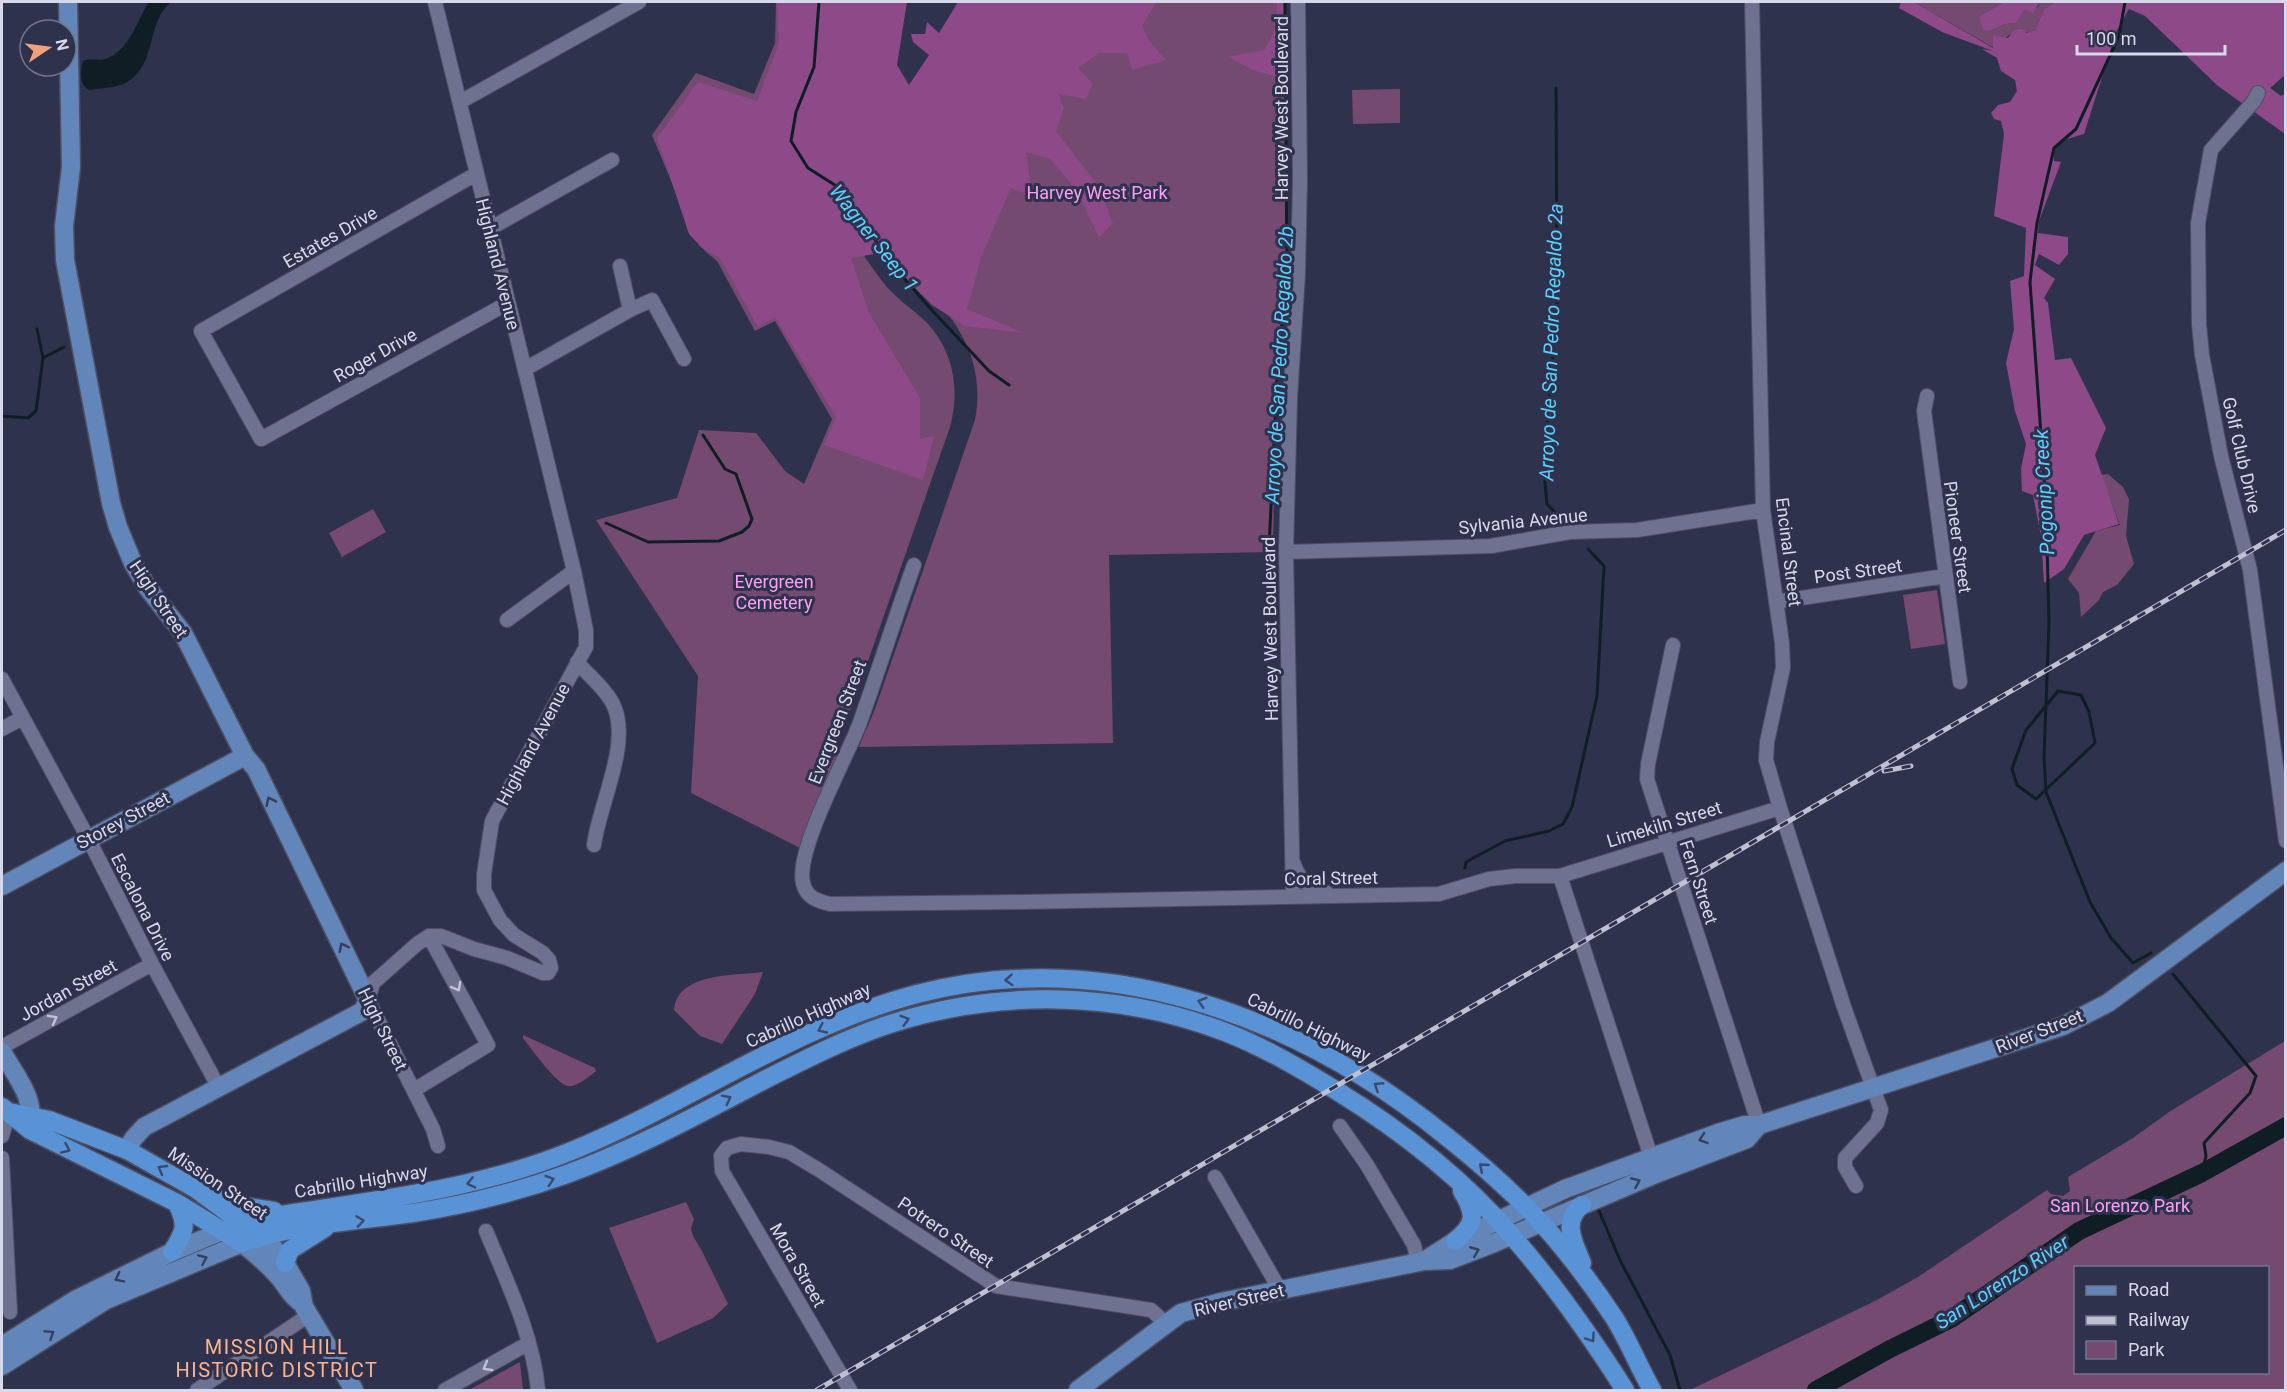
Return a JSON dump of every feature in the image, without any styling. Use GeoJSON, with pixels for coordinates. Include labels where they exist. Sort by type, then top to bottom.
{"type":"FeatureCollection","features":[{"type":"Feature","properties":{"kind":"highway","name":"Cabrillo Highway"},"geometry":{"type":"LineString","coordinates":[[241,1223],[446,1189],[521,1170],[604,1137],[820,1029],[860,1012],[922,993],[1007,980],[1049,978],[1114,983],[1177,995],[1238,1015],[1298,1041],[1359,1074],[1409,1107],[1475,1160],[1542,1223],[1591,1284],[1620,1329],[1652,1390]]}},
{"type":"Feature","properties":{"kind":"highway"},"geometry":{"type":"LineString","coordinates":[[242,1242],[260,1236],[460,1205],[543,1182],[623,1151],[832,1046],[872,1030],[944,1010],[1018,1000],[1082,1001],[1124,1005],[1187,1020],[1227,1033],[1284,1060],[1366,1109],[1409,1140],[1451,1175],[1512,1235],[1565,1300],[1625,1390]]}},
{"type":"Feature","properties":{"kind":"highway","name":"Mission Street"},"geometry":{"type":"LineString","coordinates":[[5,1109],[177,1203],[242,1242]]}},
{"type":"Feature","properties":{"kind":"highway","name":"Mission Street"},"geometry":{"type":"LineString","coordinates":[[32,1123],[127,1150],[196,1189],[260,1236]]}},
{"type":"Feature","properties":{"kind":"highway"},"geometry":{"type":"LineString","coordinates":[[1451,1175],[1468,1201],[1473,1214],[1469,1227],[1455,1241]]}},
{"type":"Feature","properties":{"kind":"highway"},"geometry":{"type":"LineString","coordinates":[[196,1189],[230,1204],[291,1213]]}},
{"type":"Feature","properties":{"kind":"highway"},"geometry":{"type":"LineString","coordinates":[[172,1252],[185,1225],[177,1203]]}},
{"type":"Feature","properties":{"kind":"highway"},"geometry":{"type":"LineString","coordinates":[[1582,1205],[1573,1214],[1570,1229],[1591,1284]]}},
{"type":"Feature","properties":{"kind":"highway"},"geometry":{"type":"LineString","coordinates":[[285,1263],[290,1250],[331,1225]]}},
{"type":"Feature","properties":{"kind":"main road","name":"High Street"},"geometry":{"type":"LineString","coordinates":[[69,2],[71,167],[64,226],[65,260],[111,503],[118,527],[133,563],[147,587],[183,633],[245,756],[256,769],[368,1000]]}},
{"type":"Feature","properties":{"kind":"main road","name":"Storey Street"},"geometry":{"type":"LineString","coordinates":[[2,886],[245,756]]}},
{"type":"Feature","properties":{"kind":"main road","name":"River Street"},"geometry":{"type":"LineString","coordinates":[[1421,1262],[1455,1241],[1565,1189],[1745,1125],[1759,1125],[2063,1026],[2108,1003],[2286,871]]}},
{"type":"Feature","properties":{"kind":"main road"},"geometry":{"type":"LineString","coordinates":[[127,1150],[144,1127],[363,1011],[368,1000]]}},
{"type":"Feature","properties":{"kind":"main road"},"geometry":{"type":"LineString","coordinates":[[2,1052],[29,1097],[32,1123]]}},
{"type":"Feature","properties":{"kind":"main road","name":"River Street"},"geometry":{"type":"LineString","coordinates":[[1078,1390],[1181,1313],[1280,1290],[1421,1262],[1450,1260],[1658,1173],[1747,1139],[1759,1125]]}},
{"type":"Feature","properties":{"kind":"main road"},"geometry":{"type":"LineString","coordinates":[[2,1346],[75,1300],[172,1252],[241,1223]]}},
{"type":"Feature","properties":{"kind":"main road","name":"Mission Street"},"geometry":{"type":"LineString","coordinates":[[260,1236],[273,1247],[285,1263],[301,1291],[306,1309],[354,1390]]}},
{"type":"Feature","properties":{"kind":"main road"},"geometry":{"type":"LineString","coordinates":[[2,1366],[106,1300],[242,1242]]}},
{"type":"Feature","properties":{"kind":"main road","name":"Mission Street"},"geometry":{"type":"LineString","coordinates":[[242,1242],[271,1268],[294,1299],[306,1309]]}},
{"type":"Feature","properties":{"kind":"street","name":"Highland Avenue"},"geometry":{"type":"LineString","coordinates":[[429,936],[441,936],[507,958],[543,973],[548,973],[552,968],[543,953],[514,935],[500,920],[484,890],[484,874],[492,821],[586,647],[586,630],[574,571],[435,2]]}},
{"type":"Feature","properties":{"kind":"street"},"geometry":{"type":"LineString","coordinates":[[460,102],[622,6],[639,2]]}},
{"type":"Feature","properties":{"kind":"street","name":"Harvey West Boulevard"},"geometry":{"type":"LineString","coordinates":[[1293,897],[1286,552],[1290,398],[1299,262],[1298,2]]}},
{"type":"Feature","properties":{"kind":"street","name":"Encinal Street"},"geometry":{"type":"LineString","coordinates":[[1752,2],[1763,510],[1783,668],[1767,742],[1766,760],[1779,808],[1881,1110],[1880,1118],[1845,1158],[1845,1167],[1856,1186]]}},
{"type":"Feature","properties":{"kind":"street","name":"Golf Club Drive"},"geometry":{"type":"LineString","coordinates":[[2258,93],[2254,101],[2211,150],[2198,223],[2199,324],[2202,355],[2222,456],[2250,570],[2286,841]]}},
{"type":"Feature","properties":{"kind":"street"},"geometry":{"type":"LineString","coordinates":[[489,229],[612,160]]}},
{"type":"Feature","properties":{"kind":"street","name":"Estates Drive"},"geometry":{"type":"LineString","coordinates":[[261,439],[201,331],[476,174]]}},
{"type":"Feature","properties":{"kind":"street"},"geometry":{"type":"LineString","coordinates":[[620,266],[630,310]]}},
{"type":"Feature","properties":{"kind":"street"},"geometry":{"type":"LineString","coordinates":[[525,369],[652,300],[684,360]]}},
{"type":"Feature","properties":{"kind":"street","name":"Roger Drive"},"geometry":{"type":"LineString","coordinates":[[261,439],[508,303]]}},
{"type":"Feature","properties":{"kind":"street","name":"Pioneer Street"},"geometry":{"type":"LineString","coordinates":[[1927,396],[1924,411],[1960,682]]}},
{"type":"Feature","properties":{"kind":"street","name":"Sylvania Avenue"},"geometry":{"type":"LineString","coordinates":[[1286,552],[1491,546],[1570,532],[1637,530],[1763,510]]}},
{"type":"Feature","properties":{"kind":"street","name":"Evergreen Street"},"geometry":{"type":"LineString","coordinates":[[807,892],[802,881],[804,862],[815,824],[858,727],[914,565]]}},
{"type":"Feature","properties":{"kind":"street"},"geometry":{"type":"LineString","coordinates":[[507,620],[574,571]]}},
{"type":"Feature","properties":{"kind":"street","name":"Post Street"},"geometry":{"type":"LineString","coordinates":[[1776,602],[1945,576]]}},
{"type":"Feature","properties":{"kind":"street","name":"Fern Street"},"geometry":{"type":"LineString","coordinates":[[1673,645],[1648,764],[1647,779],[1759,1125]]}},
{"type":"Feature","properties":{"kind":"street"},"geometry":{"type":"LineString","coordinates":[[577,662],[604,690],[613,704],[618,720],[619,737],[615,759],[596,829],[594,845]]}},
{"type":"Feature","properties":{"kind":"street","name":"Escalona Drive"},"geometry":{"type":"LineString","coordinates":[[2,679],[219,1088]]}},
{"type":"Feature","properties":{"kind":"street"},"geometry":{"type":"LineString","coordinates":[[2,729],[22,718]]}},
{"type":"Feature","properties":{"kind":"street","name":"Limekiln Street"},"geometry":{"type":"LineString","coordinates":[[1560,876],[1779,808]]}},
{"type":"Feature","properties":{"kind":"street"},"geometry":{"type":"LineString","coordinates":[[1292,856],[1298,876],[1305,883],[1335,896]]}},
{"type":"Feature","properties":{"kind":"street","name":"Coral Street"},"geometry":{"type":"LineString","coordinates":[[807,892],[813,898],[830,904],[1439,894],[1489,879],[1515,876],[1560,876]]}},
{"type":"Feature","properties":{"kind":"street"},"geometry":{"type":"LineString","coordinates":[[1560,876],[1651,1158]]}},
{"type":"Feature","properties":{"kind":"street"},"geometry":{"type":"LineString","coordinates":[[368,1000],[373,983],[429,936],[489,1045],[414,1090]]}},
{"type":"Feature","properties":{"kind":"street","name":"Jordan Street"},"geometry":{"type":"LineString","coordinates":[[2,1047],[152,964]]}},
{"type":"Feature","properties":{"kind":"street","name":"High Street"},"geometry":{"type":"LineString","coordinates":[[368,1000],[414,1090],[438,1146]]}},
{"type":"Feature","properties":{"kind":"street"},"geometry":{"type":"LineString","coordinates":[[2,1136],[5,1109]]}},
{"type":"Feature","properties":{"kind":"street"},"geometry":{"type":"LineString","coordinates":[[1340,1126],[1367,1165],[1414,1245],[1421,1262]]}},
{"type":"Feature","properties":{"kind":"street","name":"Potrero Street"},"geometry":{"type":"LineString","coordinates":[[721,1156],[728,1148],[741,1144],[789,1152],[828,1175],[996,1286],[1151,1310],[1166,1323]]}},
{"type":"Feature","properties":{"kind":"street","name":"Mora Street"},"geometry":{"type":"LineString","coordinates":[[721,1156],[722,1171],[850,1390]]}},
{"type":"Feature","properties":{"kind":"street"},"geometry":{"type":"LineString","coordinates":[[2,1158],[7,1309]]}},
{"type":"Feature","properties":{"kind":"street"},"geometry":{"type":"LineString","coordinates":[[1215,1177],[1280,1290]]}},
{"type":"Feature","properties":{"kind":"street"},"geometry":{"type":"LineString","coordinates":[[486,1231],[529,1343],[538,1390]]}},
{"type":"Feature","properties":{"kind":"street"},"geometry":{"type":"LineString","coordinates":[[197,1390],[215,1385],[306,1309]]}},
{"type":"Feature","properties":{"kind":"street"},"geometry":{"type":"LineString","coordinates":[[445,1390],[529,1343]]}},
{"type":"Feature","properties":{"kind":"green space","name":"Harvey West Park"},"geometry":{"type":"Polygon","coordinates":[[[776,2],[866,2],[910,119],[961,2],[1285,2],[1287,265],[1275,432],[1273,552],[1109,555],[1113,743],[859,747],[875,709],[975,420],[977,391],[974,366],[966,343],[938,302],[883,244],[864,256],[891,291],[927,323],[943,346],[949,359],[954,385],[953,413],[854,701],[834,747],[848,747],[804,850],[691,793],[698,676],[596,520],[677,498],[699,430],[756,433],[785,471],[804,484],[832,419],[775,321],[755,331],[717,261],[688,231],[680,202],[652,135],[696,73],[754,94],[775,43],[776,2]]]}},
{"type":"Feature","properties":{"kind":"green space"},"geometry":{"type":"Polygon","coordinates":[[[777,2],[907,2],[897,65],[909,85],[929,55],[913,42],[911,34],[925,34],[927,22],[939,33],[958,2],[1156,2],[1142,26],[1150,42],[1166,60],[1132,70],[1127,53],[1099,53],[1078,68],[1093,84],[1086,99],[1058,94],[1064,108],[1056,131],[1098,186],[1113,223],[1099,237],[1075,188],[1050,159],[1026,152],[1032,196],[1011,188],[982,255],[967,309],[1024,333],[965,326],[932,305],[880,253],[851,258],[869,313],[920,398],[920,439],[934,436],[923,480],[824,445],[836,417],[775,317],[758,327],[720,258],[702,248],[689,234],[657,138],[698,82],[757,101],[779,43],[777,2]]]}},
{"type":"Feature","properties":{"kind":"green space"},"geometry":{"type":"Polygon","coordinates":[[[1277,2],[1283,2],[1283,78],[1255,71],[1228,57],[1264,50],[1275,27],[1277,2]]]}},
{"type":"Feature","properties":{"kind":"green space"},"geometry":{"type":"Polygon","coordinates":[[[1901,2],[1914,2],[1993,48],[1993,35],[2008,38],[2013,31],[2022,28],[2026,33],[2035,30],[2044,9],[2055,2],[2285,2],[2285,75],[2270,88],[2281,96],[2285,94],[2285,134],[2218,86],[2145,16],[2129,9],[2117,30],[2084,134],[2061,141],[2053,149],[2054,161],[2061,162],[2039,221],[2038,233],[2068,237],[2068,254],[2059,265],[2039,254],[2035,265],[2055,279],[2044,298],[2048,303],[2055,360],[2071,358],[2106,428],[2095,455],[2119,524],[2084,535],[2064,569],[2044,583],[2041,536],[2033,495],[2022,491],[2021,469],[2026,444],[2015,411],[2006,363],[2014,329],[2010,281],[2024,276],[2026,228],[1994,216],[2004,134],[2001,121],[1994,119],[1991,113],[1998,105],[2010,102],[2017,91],[2015,80],[2001,71],[1997,58],[1982,49],[1993,51],[1942,32],[1899,8],[1901,2]]]}},
{"type":"Feature","properties":{"kind":"green space"},"geometry":{"type":"Polygon","coordinates":[[[1914,2],[2004,2],[1979,16],[1987,32],[2006,24],[2016,23],[2025,10],[2038,7],[2040,2],[2055,2],[2044,9],[2035,30],[2025,33],[2022,28],[2018,29],[1994,48],[1914,2]]]}},
{"type":"Feature","properties":{"kind":"green space"},"geometry":{"type":"Polygon","coordinates":[[[2004,2],[2040,2],[2033,13],[2025,10],[2016,23],[2006,24],[1987,32],[1982,27],[1979,16],[2004,2]]]}},
{"type":"Feature","properties":{"kind":"green space"},"geometry":{"type":"Polygon","coordinates":[[[1400,89],[1400,123],[1353,124],[1352,90],[1400,89]]]}},
{"type":"Feature","properties":{"kind":"green space"},"geometry":{"type":"Polygon","coordinates":[[[2108,474],[2123,487],[2129,499],[2126,536],[2134,564],[2117,585],[2103,592],[2099,600],[2081,617],[2079,593],[2068,579],[2096,531],[2120,525],[2101,475],[2108,474]]]}},
{"type":"Feature","properties":{"kind":"green space"},"geometry":{"type":"Polygon","coordinates":[[[373,509],[386,532],[342,557],[329,533],[373,509]]]}},
{"type":"Feature","properties":{"kind":"green space"},"geometry":{"type":"Polygon","coordinates":[[[1937,590],[1945,644],[1911,649],[1903,595],[1937,590]]]}},
{"type":"Feature","properties":{"kind":"green space"},"geometry":{"type":"Polygon","coordinates":[[[763,972],[755,994],[722,1044],[700,1036],[674,1010],[678,998],[696,982],[709,978],[763,972]]]}},
{"type":"Feature","properties":{"kind":"green space"},"geometry":{"type":"Polygon","coordinates":[[[523,1035],[595,1068],[596,1071],[575,1085],[563,1084],[544,1065],[523,1035]]]}},
{"type":"Feature","properties":{"kind":"green space","name":"San Lorenzo Park"},"geometry":{"type":"Polygon","coordinates":[[[2285,1041],[2285,1390],[1690,1390],[1875,1301],[1918,1277],[2047,1190],[2051,1194],[2063,1196],[2070,1191],[2068,1177],[2133,1138],[2169,1112],[2285,1041]]]}},
{"type":"Feature","properties":{"kind":"green space"},"geometry":{"type":"Polygon","coordinates":[[[686,1202],[694,1219],[691,1229],[693,1236],[728,1304],[713,1318],[657,1343],[609,1228],[686,1202]]]}},
{"type":"Feature","properties":{"kind":"green space"},"geometry":{"type":"Polygon","coordinates":[[[520,1362],[523,1390],[469,1390],[520,1362]]]}},
{"type":"Feature","properties":{"kind":"shaded area"},"geometry":{"type":"Polygon","coordinates":[[[149,2],[171,2],[163,10],[148,54],[136,75],[119,86],[90,90],[86,88],[81,78],[83,61],[106,59],[121,49],[149,2]]]}},
{"type":"Feature","properties":{"kind":"waterway","name":"Wagner Seep 1"},"geometry":{"type":"LineString","coordinates":[[819,2],[814,67],[796,112],[791,141],[808,168],[838,187],[892,264],[929,307],[989,371],[1009,385]]}},
{"type":"Feature","properties":{"kind":"waterway","name":"Arroyo de San Pedro Regaldo 2b"},"geometry":{"type":"LineString","coordinates":[[1269,548],[1278,358],[1287,281],[1285,2]]}},
{"type":"Feature","properties":{"kind":"waterway","name":"Pogonip Creek"},"geometry":{"type":"LineString","coordinates":[[2125,2],[2119,36],[2076,129],[2054,148],[2037,223],[2030,282],[2046,504],[2049,622],[2044,758],[2046,792],[2090,902],[2111,938],[2133,963],[2151,953]]}},
{"type":"Feature","properties":{"kind":"waterway","name":"Arroyo de San Pedro Regaldo 2a"},"geometry":{"type":"LineString","coordinates":[[1556,88],[1557,301],[1544,471],[1547,504],[1560,518]]}},
{"type":"Feature","properties":{"kind":"waterway"},"geometry":{"type":"LineString","coordinates":[[37,329],[43,358]]}},
{"type":"Feature","properties":{"kind":"waterway"},"geometry":{"type":"LineString","coordinates":[[2,416],[28,418],[36,411],[43,358],[64,347]]}},
{"type":"Feature","properties":{"kind":"waterway"},"geometry":{"type":"LineString","coordinates":[[606,523],[648,542],[719,541],[742,532],[749,526],[752,519],[736,474],[725,469],[703,435]]}},
{"type":"Feature","properties":{"kind":"waterway","name":"Arroyo de San Pedro Regaldo 2a"},"geometry":{"type":"LineString","coordinates":[[1465,868],[1466,862],[1505,841],[1549,831],[1563,824],[1572,807],[1597,696],[1604,566],[1588,549]]}},
{"type":"Feature","properties":{"kind":"waterway","name":"Pogonip Creek"},"geometry":{"type":"LineString","coordinates":[[2058,691],[2081,695],[2089,712],[2095,743],[2036,799],[2017,785],[2012,769],[2026,730],[2058,691]]}},
{"type":"Feature","properties":{"kind":"waterway","name":"Pogonip Creek"},"geometry":{"type":"LineString","coordinates":[[2173,974],[2256,1076],[2250,1093],[2204,1143],[2206,1156],[2202,1173]]}},
{"type":"Feature","properties":{"kind":"waterway","name":"San Lorenzo River"},"geometry":{"type":"LineString","coordinates":[[1816,1390],[1890,1349],[1951,1319],[2079,1231],[2202,1173],[2286,1126]]}},
{"type":"Feature","properties":{"kind":"waterway"},"geometry":{"type":"LineString","coordinates":[[1597,1206],[1620,1260],[1670,1355],[1680,1390]]}},
{"type":"Feature","properties":{"kind":"railway"},"geometry":{"type":"LineString","coordinates":[[817,1390],[2286,530]]}},
{"type":"Feature","properties":{"kind":"railway"},"geometry":{"type":"LineString","coordinates":[[1884,771],[1911,766]]}},
{"type":"Feature","properties":{"kind":"district","name":"MISSION HILL HISTORIC DISTRICT"},"geometry":{"type":"Point","coordinates":[277,1358]}},
{"type":"Feature","properties":{"kind":"park label","name":"Evergreen Cemetery"},"geometry":{"type":"Point","coordinates":[774,591]}}]}
